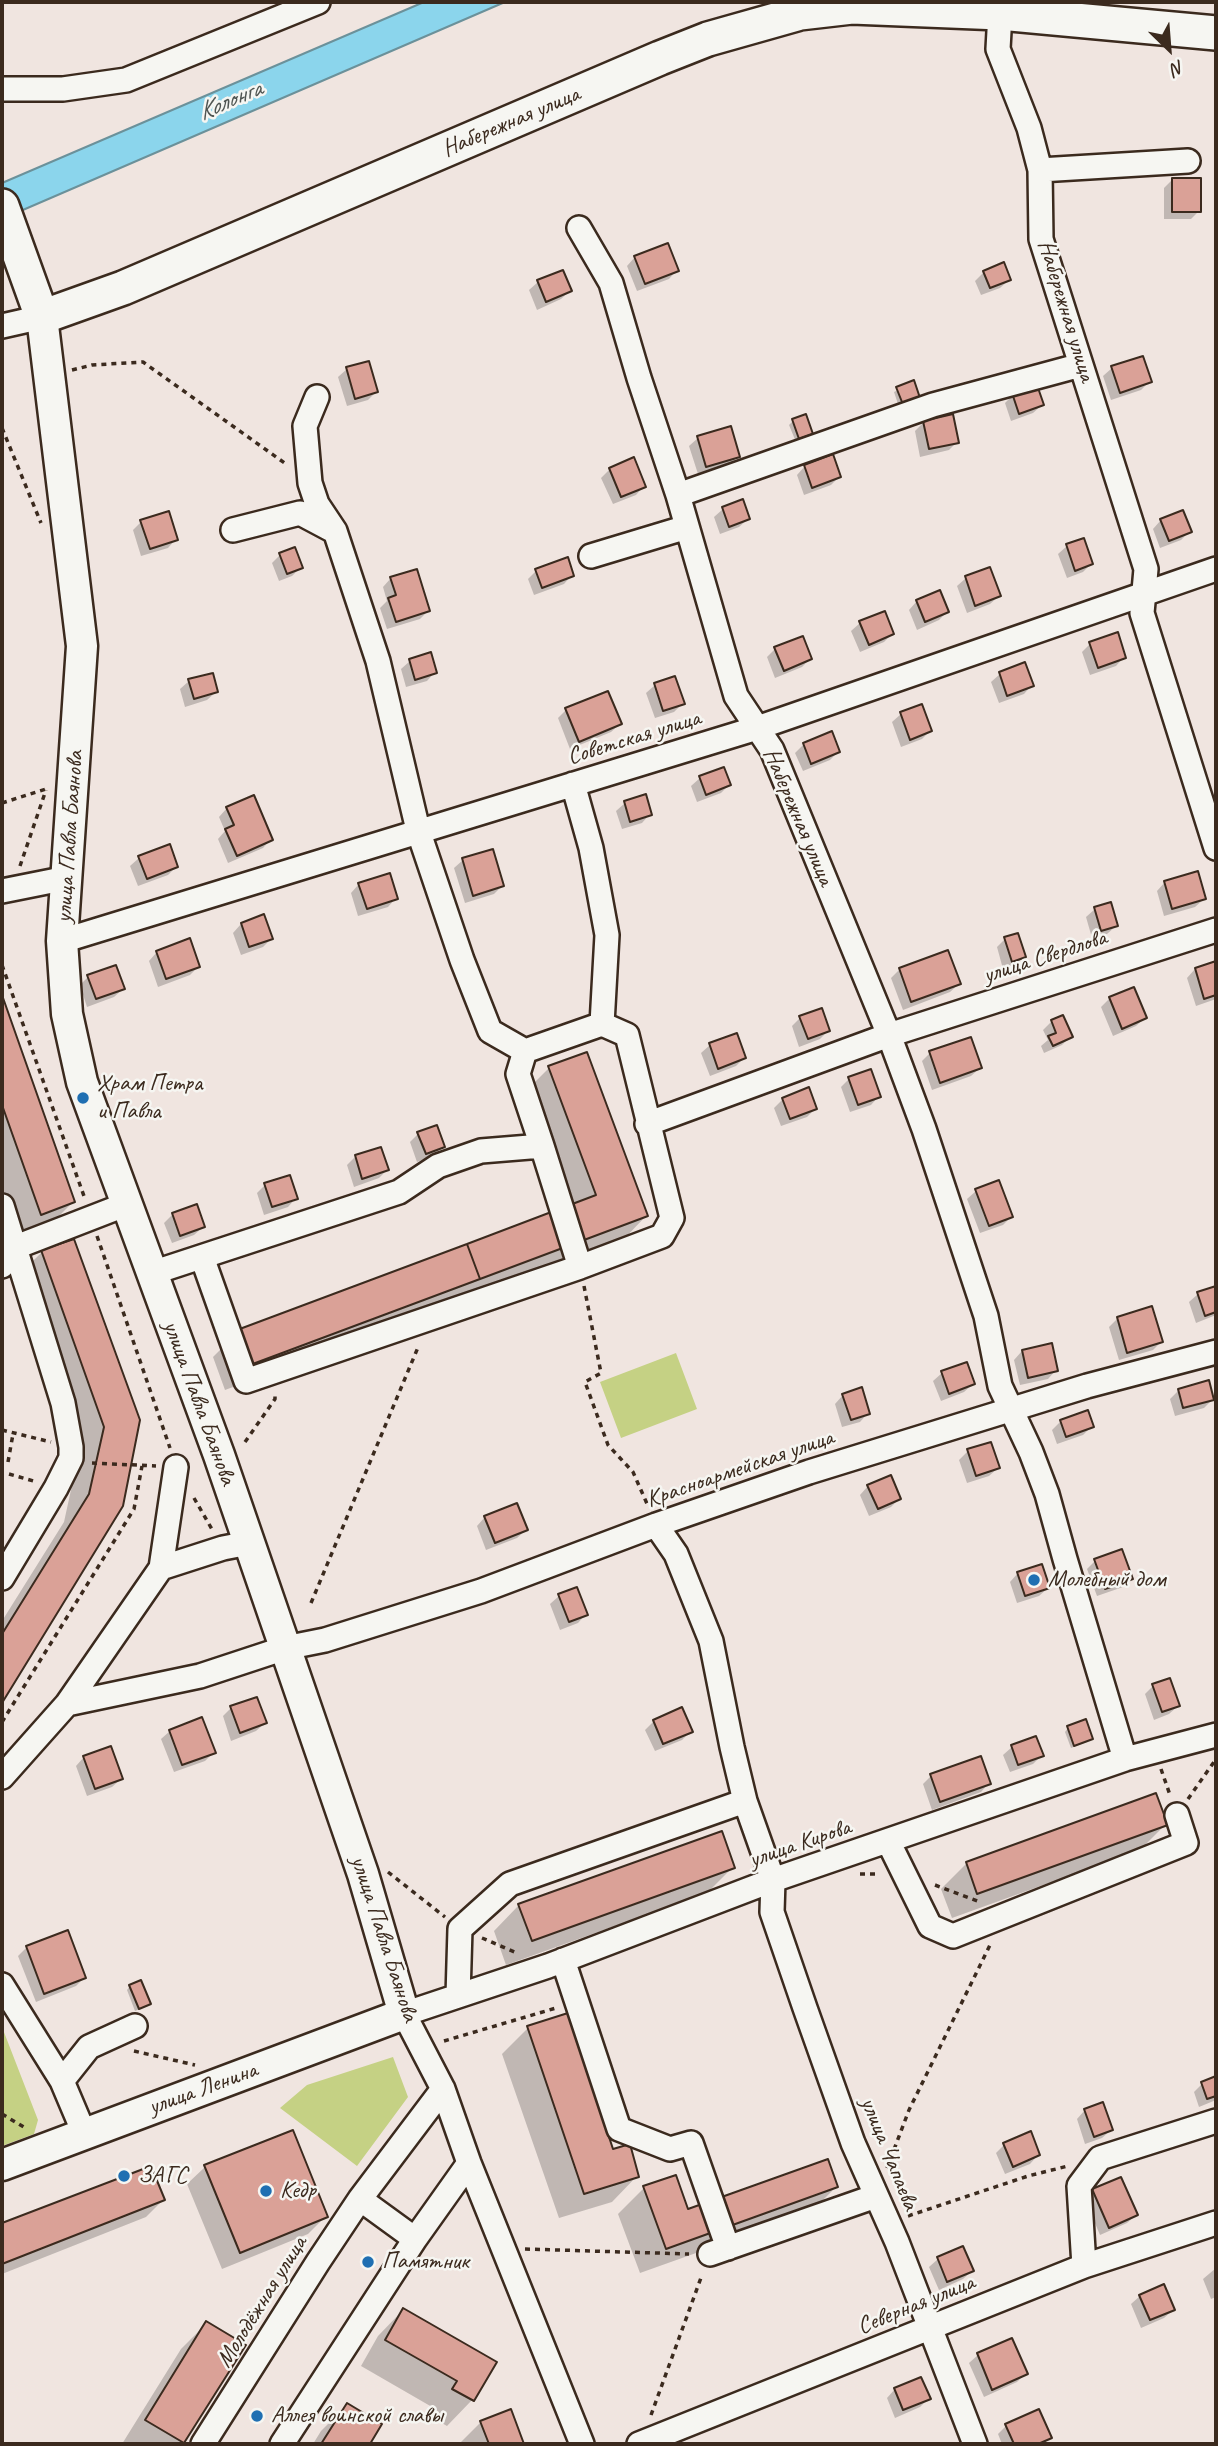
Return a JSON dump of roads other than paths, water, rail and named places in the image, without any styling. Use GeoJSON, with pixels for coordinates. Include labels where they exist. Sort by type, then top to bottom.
{"type":"FeatureCollection","features":[{"type":"Feature","properties":{"kind":"highway","name":"Набережная улица"},"geometry":{"type":"LineString","coordinates":[[42,317],[123,288],[708,39],[800,13],[852,7],[1000,13],[1216,33]]}},
{"type":"Feature","properties":{"kind":"highway"},"geometry":{"type":"LineString","coordinates":[[7,218],[42,317]]}},
{"type":"Feature","properties":{"kind":"main road","name":"улица Павла Баянова"},"geometry":{"type":"LineString","coordinates":[[42,317],[47,376],[82,646],[62,941],[67,1014],[82,1082],[152,1273],[236,1546],[285,1648],[363,1874],[404,2014]]}},
{"type":"Feature","properties":{"kind":"main road","name":"улица Ленина"},"geometry":{"type":"LineString","coordinates":[[2,2165],[404,2014]]}},
{"type":"Feature","properties":{"kind":"street"},"geometry":{"type":"LineString","coordinates":[[2,89],[63,89],[126,80],[318,2]]}},
{"type":"Feature","properties":{"kind":"street","name":"Набережная улица"},"geometry":{"type":"LineString","coordinates":[[1000,13],[998,50],[1029,128],[1040,170],[1041,239],[1146,569],[1142,612],[1216,848]]}},
{"type":"Feature","properties":{"kind":"street"},"geometry":{"type":"LineString","coordinates":[[1040,170],[1188,161]]}},
{"type":"Feature","properties":{"kind":"street","name":"Набережная улица"},"geometry":{"type":"LineString","coordinates":[[579,228],[611,283],[678,495],[736,696],[772,750],[889,1035],[924,1129],[982,1304],[1000,1385],[1047,1494],[1125,1759]]}},
{"type":"Feature","properties":{"kind":"street"},"geometry":{"type":"LineString","coordinates":[[2,326],[42,317]]}},
{"type":"Feature","properties":{"kind":"street"},"geometry":{"type":"LineString","coordinates":[[678,495],[933,405],[1081,365]]}},
{"type":"Feature","properties":{"kind":"street"},"geometry":{"type":"LineString","coordinates":[[317,397],[305,426],[310,483],[317,504],[335,531],[378,661],[418,830],[462,960],[490,1031],[525,1052]]}},
{"type":"Feature","properties":{"kind":"street"},"geometry":{"type":"LineString","coordinates":[[233,530],[300,513],[335,531]]}},
{"type":"Feature","properties":{"kind":"street"},"geometry":{"type":"LineString","coordinates":[[591,556],[687,527]]}},
{"type":"Feature","properties":{"kind":"street","name":"Советская улица"},"geometry":{"type":"LineString","coordinates":[[62,941],[757,728],[1216,569]]}},
{"type":"Feature","properties":{"kind":"street"},"geometry":{"type":"LineString","coordinates":[[573,784],[591,848],[607,935],[602,1024]]}},
{"type":"Feature","properties":{"kind":"street"},"geometry":{"type":"LineString","coordinates":[[7,890],[67,878]]}},
{"type":"Feature","properties":{"kind":"street","name":"улица Свердлова"},"geometry":{"type":"LineString","coordinates":[[647,1124],[889,1035],[1216,930]]}},
{"type":"Feature","properties":{"kind":"street"},"geometry":{"type":"LineString","coordinates":[[202,1257],[246,1381],[580,1267],[662,1236],[672,1218],[627,1035],[602,1024],[525,1052]]}},
{"type":"Feature","properties":{"kind":"street"},"geometry":{"type":"LineString","coordinates":[[525,1052],[518,1074],[580,1267]]}},
{"type":"Feature","properties":{"kind":"street"},"geometry":{"type":"LineString","coordinates":[[152,1273],[399,1192],[438,1166],[481,1151],[542,1146]]}},
{"type":"Feature","properties":{"kind":"street"},"geometry":{"type":"LineString","coordinates":[[2,1266],[16,1247],[127,1204]]}},
{"type":"Feature","properties":{"kind":"street"},"geometry":{"type":"LineString","coordinates":[[2,1206],[78,1456],[2,1578]]}},
{"type":"Feature","properties":{"kind":"street","name":"Красноармейская улица"},"geometry":{"type":"LineString","coordinates":[[67,1704],[200,1676],[285,1648],[325,1640],[481,1591],[656,1525],[809,1472],[1087,1386],[1216,1352]]}},
{"type":"Feature","properties":{"kind":"street"},"geometry":{"type":"LineString","coordinates":[[2,1777],[67,1704],[160,1569],[176,1468]]}},
{"type":"Feature","properties":{"kind":"street","name":"улица Чапаева"},"geometry":{"type":"LineString","coordinates":[[656,1525],[676,1554],[711,1641],[745,1801],[773,1880],[772,1912],[853,2143],[931,2328],[975,2444]]}},
{"type":"Feature","properties":{"kind":"street"},"geometry":{"type":"LineString","coordinates":[[160,1569],[236,1546]]}},
{"type":"Feature","properties":{"kind":"street","name":"улица Кирова"},"geometry":{"type":"LineString","coordinates":[[404,2014],[563,1961],[773,1880],[1125,1759],[1216,1735]]}},
{"type":"Feature","properties":{"kind":"street"},"geometry":{"type":"LineString","coordinates":[[458,1996],[460,1929],[510,1884],[745,1801]]}},
{"type":"Feature","properties":{"kind":"street"},"geometry":{"type":"LineString","coordinates":[[888,1841],[930,1926],[953,1936],[1186,1843],[1177,1815]]}},
{"type":"Feature","properties":{"kind":"street"},"geometry":{"type":"LineString","coordinates":[[563,1961],[619,2129],[670,2149],[691,2143],[719,2251],[876,2196]]}},
{"type":"Feature","properties":{"kind":"street"},"geometry":{"type":"LineString","coordinates":[[2,1985],[62,2081],[84,2133]]}},
{"type":"Feature","properties":{"kind":"street","name":"улица Павла Баянова"},"geometry":{"type":"LineString","coordinates":[[404,2014],[443,2089],[469,2163],[582,2444]]}},
{"type":"Feature","properties":{"kind":"street"},"geometry":{"type":"LineString","coordinates":[[62,2081],[89,2047],[135,2026]]}},
{"type":"Feature","properties":{"kind":"street","name":"Молодёжная улица"},"geometry":{"type":"LineString","coordinates":[[203,2444],[360,2199],[443,2089]]}},
{"type":"Feature","properties":{"kind":"street"},"geometry":{"type":"LineString","coordinates":[[1084,2266],[1079,2186],[1100,2158],[1216,2120]]}},
{"type":"Feature","properties":{"kind":"street"},"geometry":{"type":"LineString","coordinates":[[282,2444],[415,2239],[469,2163]]}},
{"type":"Feature","properties":{"kind":"street"},"geometry":{"type":"LineString","coordinates":[[360,2199],[415,2239]]}},
{"type":"Feature","properties":{"kind":"street","name":"Северная улица"},"geometry":{"type":"LineString","coordinates":[[640,2444],[1084,2266],[1216,2223]]}},
{"type":"Feature","properties":{"kind":"water","name":"Колонга"},"geometry":{"type":"Polygon","coordinates":[[[424,2],[505,2],[2,219],[2,183],[424,2]]]}},
{"type":"Feature","properties":{"kind":"place","name":"Храм Петра и Павла"},"geometry":{"type":"Point","coordinates":[83,1098]}},
{"type":"Feature","properties":{"kind":"place","name":"Молебный дом"},"geometry":{"type":"Point","coordinates":[1034,1580]}},
{"type":"Feature","properties":{"kind":"place","name":"ЗАГС"},"geometry":{"type":"Point","coordinates":[124,2176]}},
{"type":"Feature","properties":{"kind":"place","name":"Кедр"},"geometry":{"type":"Point","coordinates":[266,2191]}},
{"type":"Feature","properties":{"kind":"place","name":"Памятник"},"geometry":{"type":"Point","coordinates":[368,2262]}},
{"type":"Feature","properties":{"kind":"place","name":"Аллея воинской славы"},"geometry":{"type":"Point","coordinates":[257,2416]}}]}
